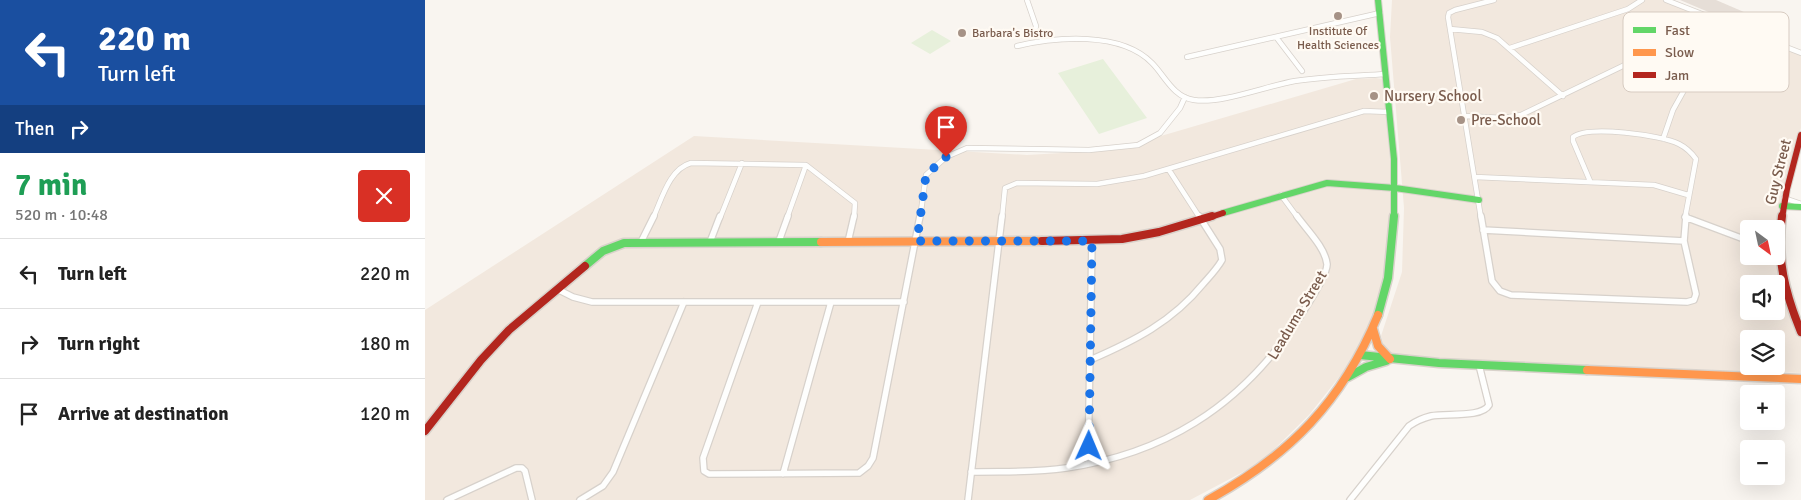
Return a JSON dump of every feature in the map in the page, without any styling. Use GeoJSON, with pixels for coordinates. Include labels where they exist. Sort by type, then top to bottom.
{"type":"FeatureCollection","features":[{"type":"Feature","properties":{"kind":"street"},"geometry":{"type":"LineString","coordinates":[[1027,0],[1036,26],[1035,31],[1041,34],[1042,40]]}},
{"type":"Feature","properties":{"kind":"street"},"geometry":{"type":"LineString","coordinates":[[1213,499],[1247,478],[1289,445],[1312,421],[1345,379],[1373,329],[1388,280],[1395,236],[1395,188],[1378,0]]}},
{"type":"Feature","properties":{"kind":"street"},"geometry":{"type":"LineString","coordinates":[[1494,0],[1449,13],[1448,17],[1492,281],[1500,291],[1511,295],[1691,302],[1696,294],[1684,240],[1687,195],[1695,156],[1687,148],[1663,139],[1618,132],[1584,132],[1575,135],[1573,140],[1590,181]]}},
{"type":"Feature","properties":{"kind":"street"},"geometry":{"type":"LineString","coordinates":[[1510,48],[1628,9],[1642,0]]}},
{"type":"Feature","properties":{"kind":"street"},"geometry":{"type":"LineString","coordinates":[[1666,0],[1695,12]]}},
{"type":"Feature","properties":{"kind":"street"},"geometry":{"type":"LineString","coordinates":[[1187,57],[1379,14]]}},
{"type":"Feature","properties":{"kind":"street"},"geometry":{"type":"LineString","coordinates":[[1450,29],[1491,34],[1510,48],[1563,96]]}},
{"type":"Feature","properties":{"kind":"street"},"geometry":{"type":"LineString","coordinates":[[1022,45],[1014,47],[1042,40],[1082,37],[1105,41],[1127,48],[1149,60],[1173,90],[1191,100],[1209,100],[1291,82],[1386,74]]}},
{"type":"Feature","properties":{"kind":"street"},"geometry":{"type":"LineString","coordinates":[[1276,37],[1303,71]]}},
{"type":"Feature","properties":{"kind":"street"},"geometry":{"type":"LineString","coordinates":[[1789,48],[1801,52]]}},
{"type":"Feature","properties":{"kind":"street"},"geometry":{"type":"LineString","coordinates":[[1464,116],[1512,118],[1563,96],[1623,66]]}},
{"type":"Feature","properties":{"kind":"street"},"geometry":{"type":"LineString","coordinates":[[1663,139],[1673,110],[1683,92]]}},
{"type":"Feature","properties":{"kind":"street"},"geometry":{"type":"LineString","coordinates":[[758,302],[703,458],[702,466],[704,472],[709,474],[856,474],[870,465],[917,241],[926,175],[946,157],[967,148],[1089,150],[1138,145],[1161,134],[1180,108],[1185,97]]}},
{"type":"Feature","properties":{"kind":"street"},"geometry":{"type":"LineString","coordinates":[[968,500],[997,242],[1005,188],[1012,184],[1097,184],[1169,170],[1364,111],[1389,112]]}},
{"type":"Feature","properties":{"kind":"street","name":"Guy Street"},"geometry":{"type":"LineString","coordinates":[[1780,220],[1801,135]]}},
{"type":"Feature","properties":{"kind":"street"},"geometry":{"type":"LineString","coordinates":[[641,242],[675,172],[679,168],[691,163],[805,165],[855,203],[856,208],[848,242]]}},
{"type":"Feature","properties":{"kind":"street"},"geometry":{"type":"LineString","coordinates":[[710,242],[742,164]]}},
{"type":"Feature","properties":{"kind":"street"},"geometry":{"type":"LineString","coordinates":[[779,241],[805,165]]}},
{"type":"Feature","properties":{"kind":"street"},"geometry":{"type":"LineString","coordinates":[[1091,360],[1139,340],[1165,324],[1192,298],[1222,260],[1220,249],[1169,170]]}},
{"type":"Feature","properties":{"kind":"street"},"geometry":{"type":"LineString","coordinates":[[1394,176],[1402,186],[1413,191]]}},
{"type":"Feature","properties":{"kind":"street"},"geometry":{"type":"LineString","coordinates":[[1475,177],[1653,185],[1687,195]]}},
{"type":"Feature","properties":{"kind":"street"},"geometry":{"type":"LineString","coordinates":[[425,431],[495,345],[557,289],[603,251],[624,243],[1092,241],[1141,236],[1201,221],[1281,195],[1327,183],[1395,188],[1479,200]]}},
{"type":"Feature","properties":{"kind":"street","name":"Leaduma Street"},"geometry":{"type":"LineString","coordinates":[[971,472],[1045,470],[1088,464],[1150,446],[1196,424],[1252,380],[1282,346],[1327,265],[1323,252],[1281,195]]}},
{"type":"Feature","properties":{"kind":"street"},"geometry":{"type":"LineString","coordinates":[[1784,198],[1801,206]]}},
{"type":"Feature","properties":{"kind":"street"},"geometry":{"type":"LineString","coordinates":[[1782,206],[1801,206]]}},
{"type":"Feature","properties":{"kind":"street"},"geometry":{"type":"LineString","coordinates":[[1685,217],[1740,238]]}},
{"type":"Feature","properties":{"kind":"street"},"geometry":{"type":"LineString","coordinates":[[1483,230],[1684,240]]}},
{"type":"Feature","properties":{"kind":"street"},"geometry":{"type":"LineString","coordinates":[[1088,464],[1092,241]]}},
{"type":"Feature","properties":{"kind":"street","name":"Guy Street"},"geometry":{"type":"LineString","coordinates":[[1781,265],[1789,299],[1801,332]]}},
{"type":"Feature","properties":{"kind":"street"},"geometry":{"type":"LineString","coordinates":[[557,289],[573,297],[593,302],[904,302]]}},
{"type":"Feature","properties":{"kind":"street"},"geometry":{"type":"LineString","coordinates":[[580,500],[603,486],[613,472],[684,302]]}},
{"type":"Feature","properties":{"kind":"street"},"geometry":{"type":"LineString","coordinates":[[783,474],[831,302]]}},
{"type":"Feature","properties":{"kind":"street"},"geometry":{"type":"LineString","coordinates":[[1373,329],[1378,346],[1390,360]]}},
{"type":"Feature","properties":{"kind":"street"},"geometry":{"type":"LineString","coordinates":[[1360,355],[1390,360],[1479,365],[1801,379]]}},
{"type":"Feature","properties":{"kind":"street"},"geometry":{"type":"LineString","coordinates":[[1345,379],[1366,367],[1390,360]]}},
{"type":"Feature","properties":{"kind":"street"},"geometry":{"type":"LineString","coordinates":[[1350,500],[1415,421],[1430,416],[1477,413],[1488,409],[1489,405],[1479,365]]}},
{"type":"Feature","properties":{"kind":"street"},"geometry":{"type":"LineString","coordinates":[[1784,378],[1801,374]]}},
{"type":"Feature","properties":{"kind":"street"},"geometry":{"type":"LineString","coordinates":[[447,500],[508,471],[522,468],[525,471],[532,500]]}},
{"type":"Feature","properties":{"kind":"shaded area"},"geometry":{"type":"Polygon","coordinates":[[[1392,0],[1663,0],[1693,12],[1623,12],[1623,92],[1789,92],[1789,50],[1801,55],[1801,128],[1783,194],[1779,220],[1740,220],[1740,265],[1778,265],[1781,275],[1740,275],[1740,320],[1785,320],[1785,289],[1801,334],[1801,373],[1785,372],[1785,330],[1740,330],[1740,371],[1497,362],[1386,354],[1381,336],[1402,272],[1404,208],[1390,37],[1392,0]]]}},
{"type":"Feature","properties":{"kind":"shaded area"},"geometry":{"type":"Polygon","coordinates":[[[1356,79],[1383,79],[1392,184],[1391,219],[1387,277],[1363,347],[1309,415],[1260,463],[1190,500],[425,500],[425,310],[694,136],[1027,155],[1113,150],[1356,79]]]}},
{"type":"Feature","properties":{"kind":"green space"},"geometry":{"type":"Polygon","coordinates":[[[932,30],[951,41],[930,54],[911,43],[932,30]]]}},
{"type":"Feature","properties":{"kind":"green space"},"geometry":{"type":"Polygon","coordinates":[[[1103,59],[1147,118],[1099,134],[1058,73],[1103,59]]]}},
{"type":"Feature","properties":{"kind":"building"},"geometry":{"type":"Polygon","coordinates":[[[1680,0],[1716,0],[1744,12],[1708,12],[1680,0]]]}},
{"type":"Feature","properties":{"kind":"traffic: fast"},"geometry":{"type":"LineString","coordinates":[[1378,0],[1391,118],[1395,200],[1393,240],[1388,278],[1378,315]]}},
{"type":"Feature","properties":{"kind":"traffic: fast"},"geometry":{"type":"LineString","coordinates":[[1223,213],[1327,183],[1395,188],[1479,200]]}},
{"type":"Feature","properties":{"kind":"traffic: fast"},"geometry":{"type":"LineString","coordinates":[[1782,206],[1801,207]]}},
{"type":"Feature","properties":{"kind":"traffic: fast"},"geometry":{"type":"LineString","coordinates":[[585,266],[603,251],[624,243],[821,242]]}},
{"type":"Feature","properties":{"kind":"traffic: fast"},"geometry":{"type":"LineString","coordinates":[[1360,355],[1439,363],[1587,370]]}},
{"type":"Feature","properties":{"kind":"traffic: fast"},"geometry":{"type":"LineString","coordinates":[[1348,377],[1366,367],[1386,361]]}},
{"type":"Feature","properties":{"kind":"traffic: slow"},"geometry":{"type":"LineString","coordinates":[[821,242],[1042,241]]}},
{"type":"Feature","properties":{"kind":"traffic: slow"},"geometry":{"type":"LineString","coordinates":[[1208,500],[1236,485],[1262,467],[1311,424],[1332,399],[1350,372],[1366,344],[1378,315]]}},
{"type":"Feature","properties":{"kind":"traffic: slow"},"geometry":{"type":"LineString","coordinates":[[1373,329],[1378,346],[1390,359]]}},
{"type":"Feature","properties":{"kind":"traffic: slow"},"geometry":{"type":"LineString","coordinates":[[1587,370],[1801,379]]}},
{"type":"Feature","properties":{"kind":"traffic: jam"},"geometry":{"type":"LineString","coordinates":[[1801,135],[1783,207],[1779,245],[1783,282],[1801,332]]}},
{"type":"Feature","properties":{"kind":"traffic: jam"},"geometry":{"type":"LineString","coordinates":[[1042,241],[1122,239],[1159,232],[1223,213]]}},
{"type":"Feature","properties":{"kind":"traffic: jam"},"geometry":{"type":"LineString","coordinates":[[425,431],[481,360],[509,330],[585,266]]}},
{"type":"Feature","properties":{"kind":"place","name":"Institute Of Health Sciences"},"geometry":{"type":"Point","coordinates":[1338,16]}},
{"type":"Feature","properties":{"kind":"place","name":"Barbara's Bistro"},"geometry":{"type":"Point","coordinates":[962,33]}},
{"type":"Feature","properties":{"kind":"place","name":"Nursery School"},"geometry":{"type":"Point","coordinates":[1374,96]}},
{"type":"Feature","properties":{"kind":"place","name":"Pre-School"},"geometry":{"type":"Point","coordinates":[1461,120]}},
{"type":"Feature","properties":{"kind":"route"},"geometry":{"type":"LineString","coordinates":[[946,157],[926,175],[917,241],[1092,241],[1089,446]]}}]}
